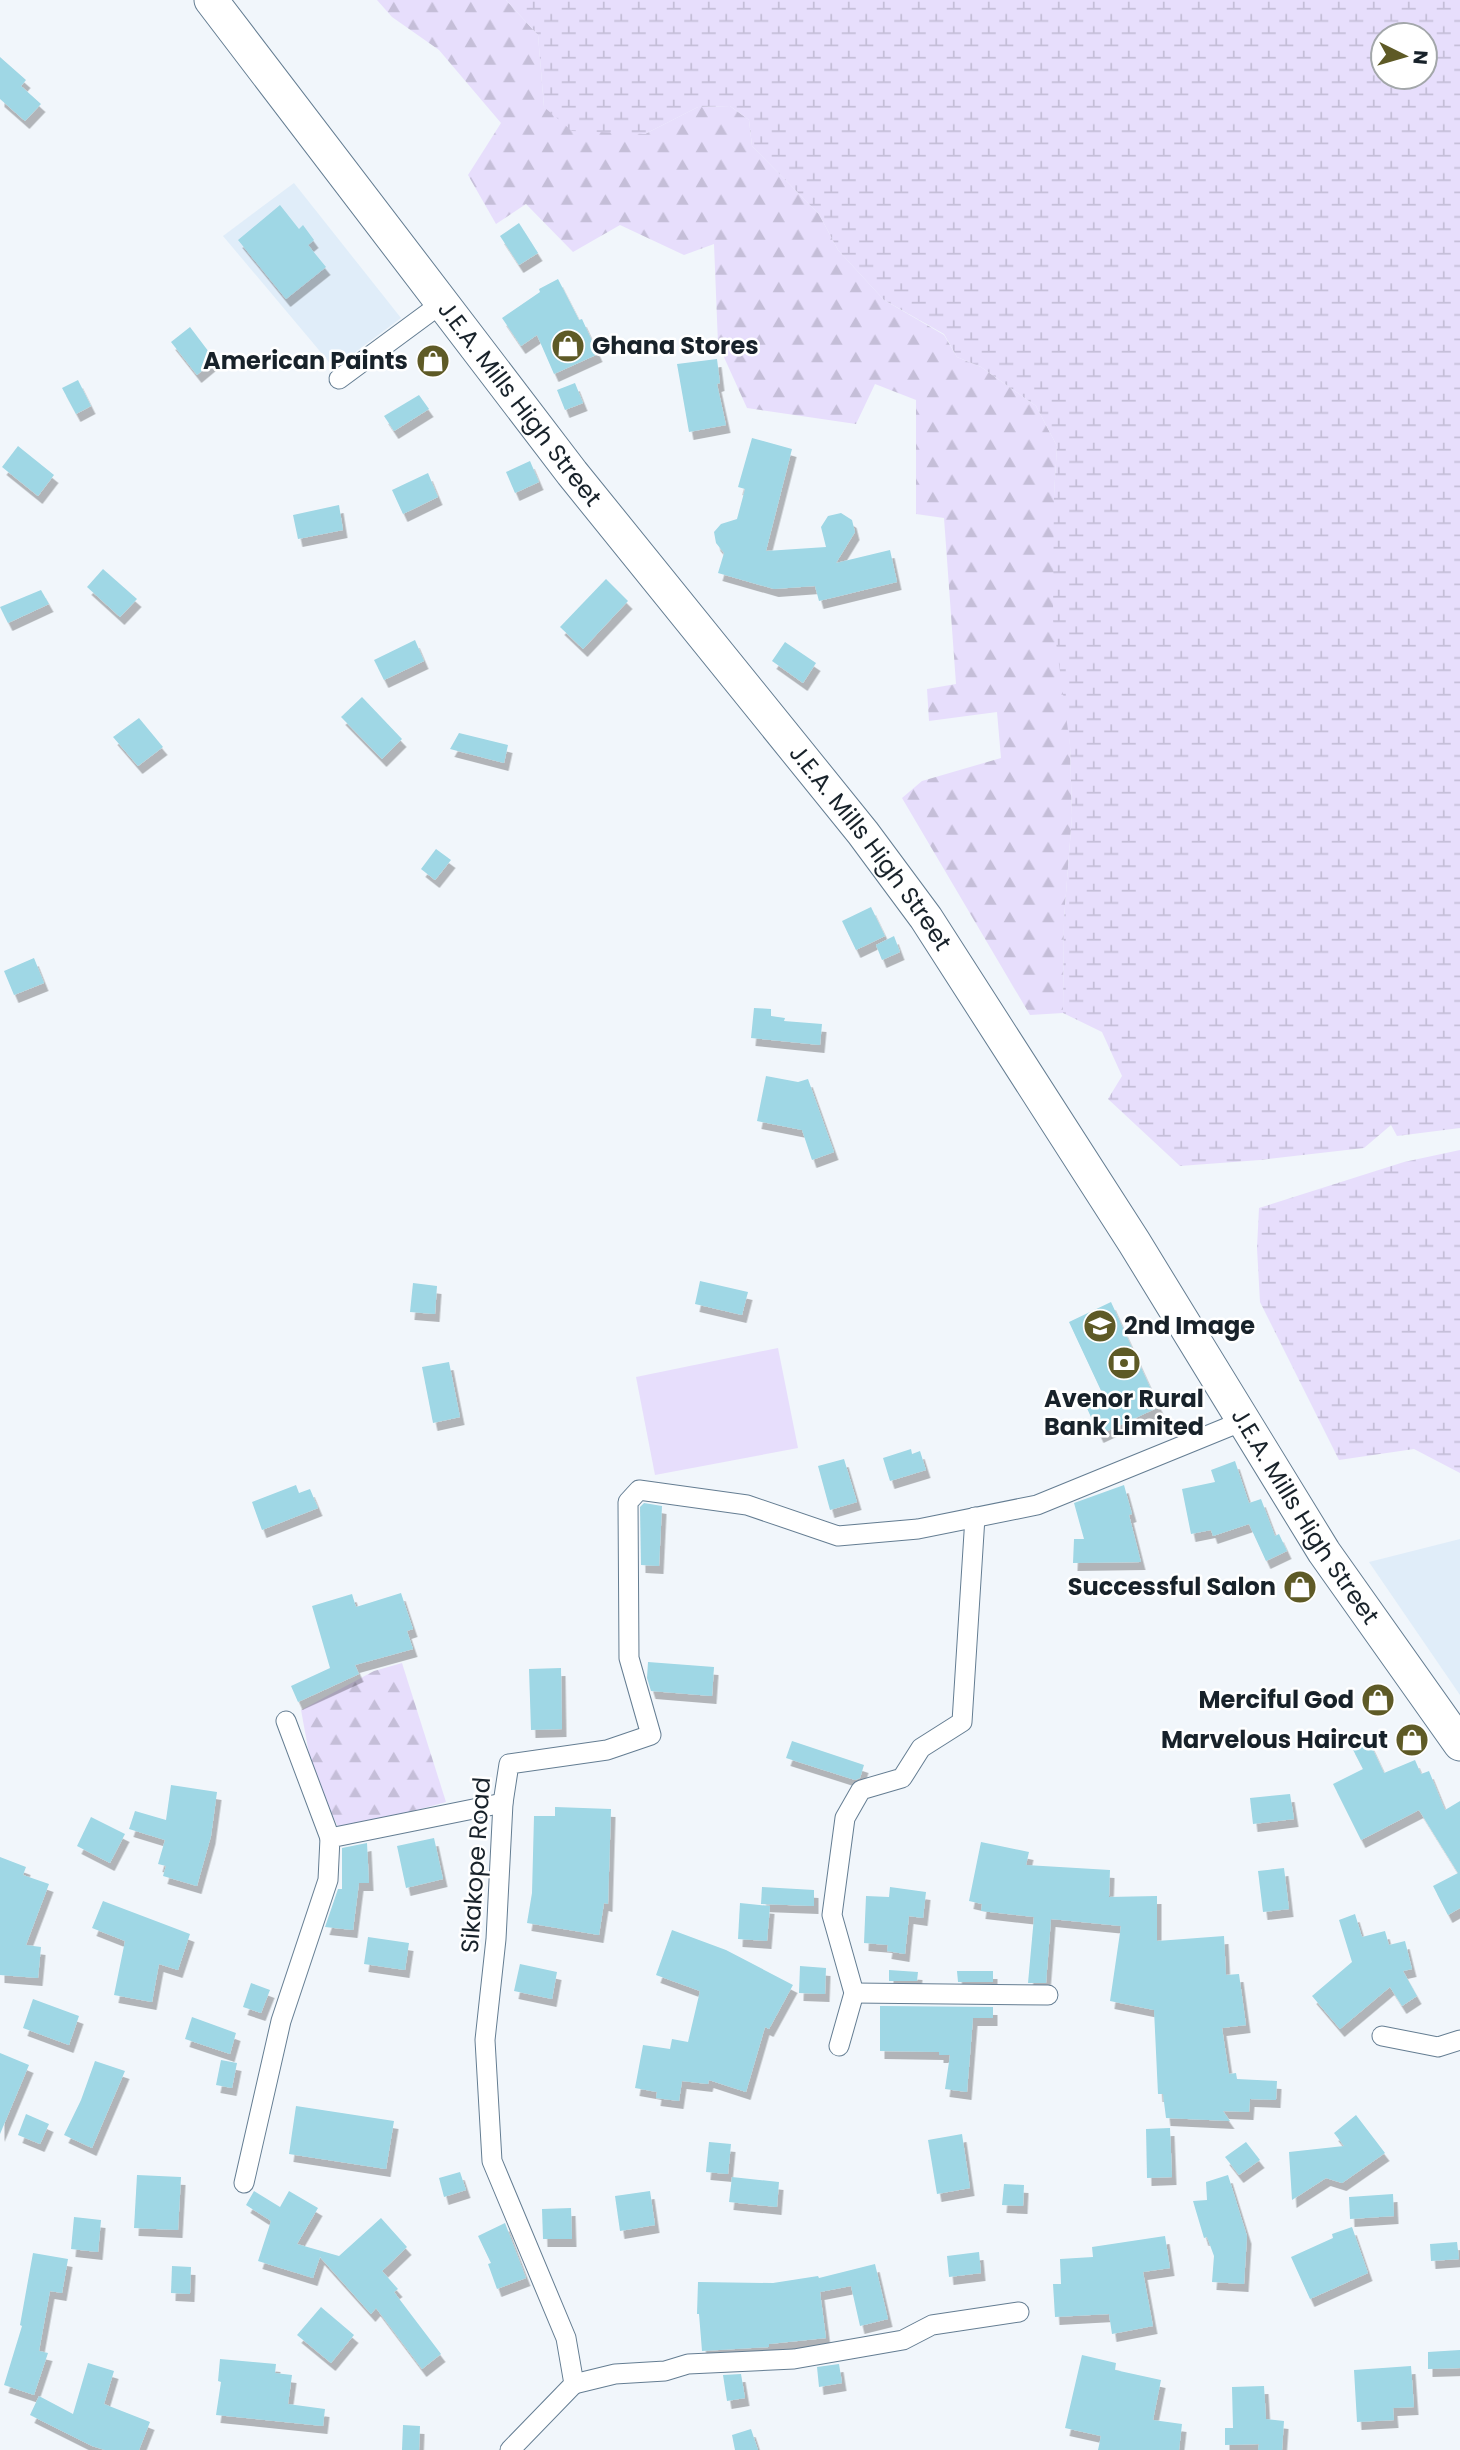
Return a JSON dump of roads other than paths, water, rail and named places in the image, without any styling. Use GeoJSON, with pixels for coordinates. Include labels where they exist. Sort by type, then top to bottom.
{"type":"FeatureCollection","features":[{"type":"Feature","properties":{"kind":"highway","name":"J.E.A. Mills High Street"},"geometry":{"type":"LineString","coordinates":[[211,0],[572,473],[863,833],[926,918],[1134,1242],[1324,1552],[1460,1744]]}},
{"type":"Feature","properties":{"kind":"street"},"geometry":{"type":"LineString","coordinates":[[339,379],[442,303]]}},
{"type":"Feature","properties":{"kind":"street","name":"Sikakope Road"},"geometry":{"type":"LineString","coordinates":[[574,2384],[566,2338],[492,2161],[485,2040],[496,1939],[503,1803],[509,1764],[607,1750],[651,1735],[629,1658],[628,1502],[639,1490],[747,1505],[838,1536],[918,1529],[1037,1505],[1243,1421]]}},
{"type":"Feature","properties":{"kind":"street"},"geometry":{"type":"LineString","coordinates":[[839,2046],[854,1993],[832,1916],[845,1818],[861,1790],[902,1778],[921,1748],[962,1722],[975,1517]]}},
{"type":"Feature","properties":{"kind":"street"},"geometry":{"type":"LineString","coordinates":[[244,2183],[281,2021],[328,1880],[330,1838],[286,1721]]}},
{"type":"Feature","properties":{"kind":"street"},"geometry":{"type":"LineString","coordinates":[[330,1838],[503,1803]]}},
{"type":"Feature","properties":{"kind":"street"},"geometry":{"type":"LineString","coordinates":[[854,1993],[1048,1995]]}},
{"type":"Feature","properties":{"kind":"street"},"geometry":{"type":"LineString","coordinates":[[1382,2036],[1438,2047],[1460,2040]]}},
{"type":"Feature","properties":{"kind":"street"},"geometry":{"type":"LineString","coordinates":[[510,2450],[574,2384],[615,2374],[665,2371],[688,2364],[794,2358],[903,2340],[932,2325],[1020,2312]]}},
{"type":"Feature","properties":{"kind":"place","name":"Ghana Stores"},"geometry":{"type":"Point","coordinates":[568,346]}},
{"type":"Feature","properties":{"kind":"place","name":"American Paints"},"geometry":{"type":"Point","coordinates":[433,361]}},
{"type":"Feature","properties":{"kind":"place","name":"2nd Image"},"geometry":{"type":"Point","coordinates":[1100,1326]}},
{"type":"Feature","properties":{"kind":"place","name":"Avenor Rural Bank Limited"},"geometry":{"type":"Point","coordinates":[1124,1363]}},
{"type":"Feature","properties":{"kind":"place","name":"Successful Salon"},"geometry":{"type":"Point","coordinates":[1300,1587]}},
{"type":"Feature","properties":{"kind":"place","name":"Merciful God"},"geometry":{"type":"Point","coordinates":[1378,1700]}},
{"type":"Feature","properties":{"kind":"place","name":"Marvelous Haircut"},"geometry":{"type":"Point","coordinates":[1412,1740]}}]}
